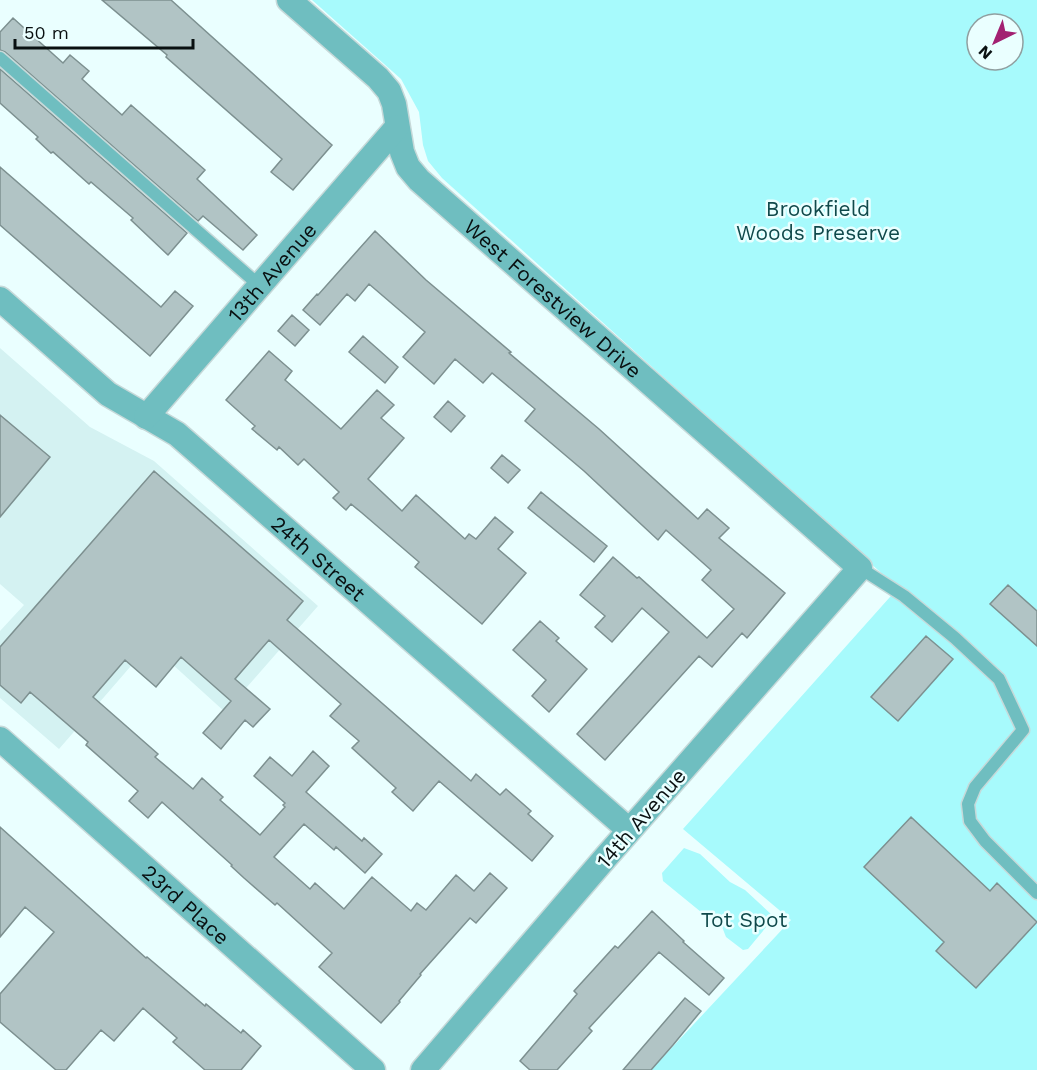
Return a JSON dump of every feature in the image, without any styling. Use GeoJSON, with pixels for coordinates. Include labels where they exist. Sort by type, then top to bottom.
{"type":"FeatureCollection","features":[{"type":"Feature","properties":{"kind":"street","name":"West Forestview Drive"},"geometry":{"type":"LineString","coordinates":[[289,0],[378,78],[389,91],[394,104],[402,152],[408,167],[419,180],[860,568]]}},
{"type":"Feature","properties":{"kind":"street","name":"13th Avenue"},"geometry":{"type":"LineString","coordinates":[[146,417],[397,128]]}},
{"type":"Feature","properties":{"kind":"street","name":"24th Street"},"geometry":{"type":"LineString","coordinates":[[0,299],[108,394],[177,434],[629,830]]}},
{"type":"Feature","properties":{"kind":"street","name":"14th Avenue"},"geometry":{"type":"LineString","coordinates":[[423,1070],[629,830],[860,568]]}},
{"type":"Feature","properties":{"kind":"street","name":"23rd Place"},"geometry":{"type":"LineString","coordinates":[[0,740],[373,1070]]}},
{"type":"Feature","properties":{"kind":"lane"},"geometry":{"type":"LineString","coordinates":[[0,58],[260,286]]}},
{"type":"Feature","properties":{"kind":"lane"},"geometry":{"type":"LineString","coordinates":[[860,568],[904,596],[955,638],[999,679],[1023,730],[975,787],[968,804],[970,821],[985,841],[1037,892]]}},
{"type":"Feature","properties":{"kind":"shaded area"},"geometry":{"type":"Polygon","coordinates":[[[0,348],[90,427],[154,461],[318,606],[225,712],[150,644],[59,749],[0,698],[0,631],[24,605],[0,584],[0,348]]]}},
{"type":"Feature","properties":{"kind":"green space","name":"Brookfield Woods Preserve"},"geometry":{"type":"Polygon","coordinates":[[[312,0],[1037,0],[1037,1070],[651,1070],[791,920],[683,829],[898,588],[442,178],[428,161],[423,145],[419,112],[401,79],[312,0]]]}},
{"type":"Feature","properties":{"kind":"green space","name":"Tot Spot"},"geometry":{"type":"Polygon","coordinates":[[[684,848],[700,854],[730,882],[745,890],[772,915],[772,920],[748,949],[743,950],[726,937],[719,919],[701,912],[663,881],[662,873],[684,848]]]}},
{"type":"Feature","properties":{"kind":"building"},"geometry":{"type":"Polygon","coordinates":[[[102,0],[171,0],[332,145],[293,190],[271,172],[282,159],[166,57],[167,55],[102,0]]]}},
{"type":"Feature","properties":{"kind":"building"},"geometry":{"type":"Polygon","coordinates":[[[13,18],[63,63],[70,55],[89,71],[82,79],[122,115],[131,105],[205,170],[197,179],[257,235],[243,250],[203,216],[198,221],[0,50],[0,32],[13,18]]]}},
{"type":"Feature","properties":{"kind":"building"},"geometry":{"type":"Polygon","coordinates":[[[0,69],[187,233],[168,255],[131,220],[133,218],[91,182],[89,184],[53,152],[51,153],[36,139],[38,137],[0,103],[0,69]]]}},
{"type":"Feature","properties":{"kind":"building"},"geometry":{"type":"Polygon","coordinates":[[[0,167],[161,307],[175,291],[193,306],[150,356],[0,225],[0,167]]]}},
{"type":"Feature","properties":{"kind":"building"},"geometry":{"type":"Polygon","coordinates":[[[375,231],[426,280],[599,429],[698,519],[707,509],[729,528],[719,538],[785,593],[747,638],[742,633],[712,667],[699,656],[605,760],[577,734],[669,632],[642,608],[612,642],[595,627],[605,616],[580,595],[613,557],[637,578],[639,577],[707,638],[734,609],[702,580],[711,570],[666,530],[658,540],[584,471],[525,421],[535,409],[492,373],[483,383],[455,359],[434,384],[403,357],[425,332],[369,284],[355,301],[347,294],[320,325],[303,310],[375,231]]]}},
{"type":"Feature","properties":{"kind":"building"},"geometry":{"type":"Polygon","coordinates":[[[292,315],[309,330],[295,346],[278,331],[292,315]]]}},
{"type":"Feature","properties":{"kind":"building"},"geometry":{"type":"Polygon","coordinates":[[[363,336],[398,367],[385,383],[349,352],[363,336]]]}},
{"type":"Feature","properties":{"kind":"building"},"geometry":{"type":"Polygon","coordinates":[[[269,351],[292,371],[285,380],[341,429],[377,390],[394,405],[381,418],[404,438],[368,479],[402,511],[416,495],[465,539],[469,534],[476,539],[495,517],[513,532],[498,549],[526,573],[482,624],[415,567],[419,562],[362,513],[351,504],[346,510],[333,498],[339,492],[304,459],[298,465],[279,447],[277,450],[252,429],[255,426],[226,400],[269,351]]]}},
{"type":"Feature","properties":{"kind":"building"},"geometry":{"type":"Polygon","coordinates":[[[448,401],[465,416],[451,432],[434,417],[448,401]]]}},
{"type":"Feature","properties":{"kind":"building"},"geometry":{"type":"Polygon","coordinates":[[[0,415],[50,457],[0,517],[0,415]]]}},
{"type":"Feature","properties":{"kind":"building"},"geometry":{"type":"Polygon","coordinates":[[[502,455],[520,470],[508,483],[491,468],[502,455]]]}},
{"type":"Feature","properties":{"kind":"building"},"geometry":{"type":"Polygon","coordinates":[[[154,471],[303,601],[287,620],[471,781],[476,774],[500,795],[506,789],[531,811],[528,814],[553,836],[532,861],[439,781],[413,811],[392,792],[396,788],[352,748],[359,741],[330,716],[341,704],[269,640],[235,679],[270,709],[253,727],[245,720],[221,749],[203,733],[231,701],[181,657],[156,687],[125,660],[93,697],[158,754],[155,757],[193,789],[202,778],[223,797],[220,800],[260,835],[285,807],[283,805],[285,803],[254,776],[270,757],[292,776],[313,751],[329,766],[306,792],[362,841],[364,838],[382,854],[365,873],[336,847],[334,850],[304,824],[274,857],[310,889],[315,883],[344,909],[372,877],[411,911],[417,903],[426,910],[456,875],[474,891],[490,873],[507,888],[476,923],[470,918],[420,974],[381,1023],[319,967],[332,953],[277,903],[275,905],[244,878],[162,802],[148,818],[129,801],[138,791],[86,745],[88,742],[30,692],[21,703],[0,685],[0,647],[154,471]]]}},
{"type":"Feature","properties":{"kind":"building"},"geometry":{"type":"Polygon","coordinates":[[[541,492],[607,546],[594,562],[528,508],[541,492]]]}},
{"type":"Feature","properties":{"kind":"building"},"geometry":{"type":"Polygon","coordinates":[[[1008,585],[1037,611],[1037,646],[990,604],[1008,585]]]}},
{"type":"Feature","properties":{"kind":"building"},"geometry":{"type":"Polygon","coordinates":[[[540,621],[559,638],[556,641],[587,669],[549,712],[532,696],[546,680],[513,650],[540,621]]]}},
{"type":"Feature","properties":{"kind":"building"},"geometry":{"type":"Polygon","coordinates":[[[926,636],[953,659],[898,721],[871,697],[926,636]]]}},
{"type":"Feature","properties":{"kind":"building"},"geometry":{"type":"Polygon","coordinates":[[[911,817],[990,891],[997,883],[1037,922],[976,988],[936,951],[944,942],[864,867],[911,817]]]}},
{"type":"Feature","properties":{"kind":"building"},"geometry":{"type":"Polygon","coordinates":[[[0,827],[146,958],[205,1006],[206,1004],[241,1033],[243,1030],[261,1046],[241,1070],[205,1070],[173,1042],[177,1038],[143,1008],[114,1041],[101,1030],[66,1070],[56,1070],[0,1022],[0,994],[54,932],[25,907],[0,937],[0,827]]]}},
{"type":"Feature","properties":{"kind":"building"},"geometry":{"type":"Polygon","coordinates":[[[652,911],[724,978],[709,995],[659,952],[589,1028],[592,1031],[557,1070],[530,1070],[520,1061],[577,994],[574,991],[615,946],[618,948],[652,911]]]}},
{"type":"Feature","properties":{"kind":"building"},"geometry":{"type":"Polygon","coordinates":[[[685,998],[701,1011],[673,1045],[651,1070],[623,1070],[685,998]]]}}]}
